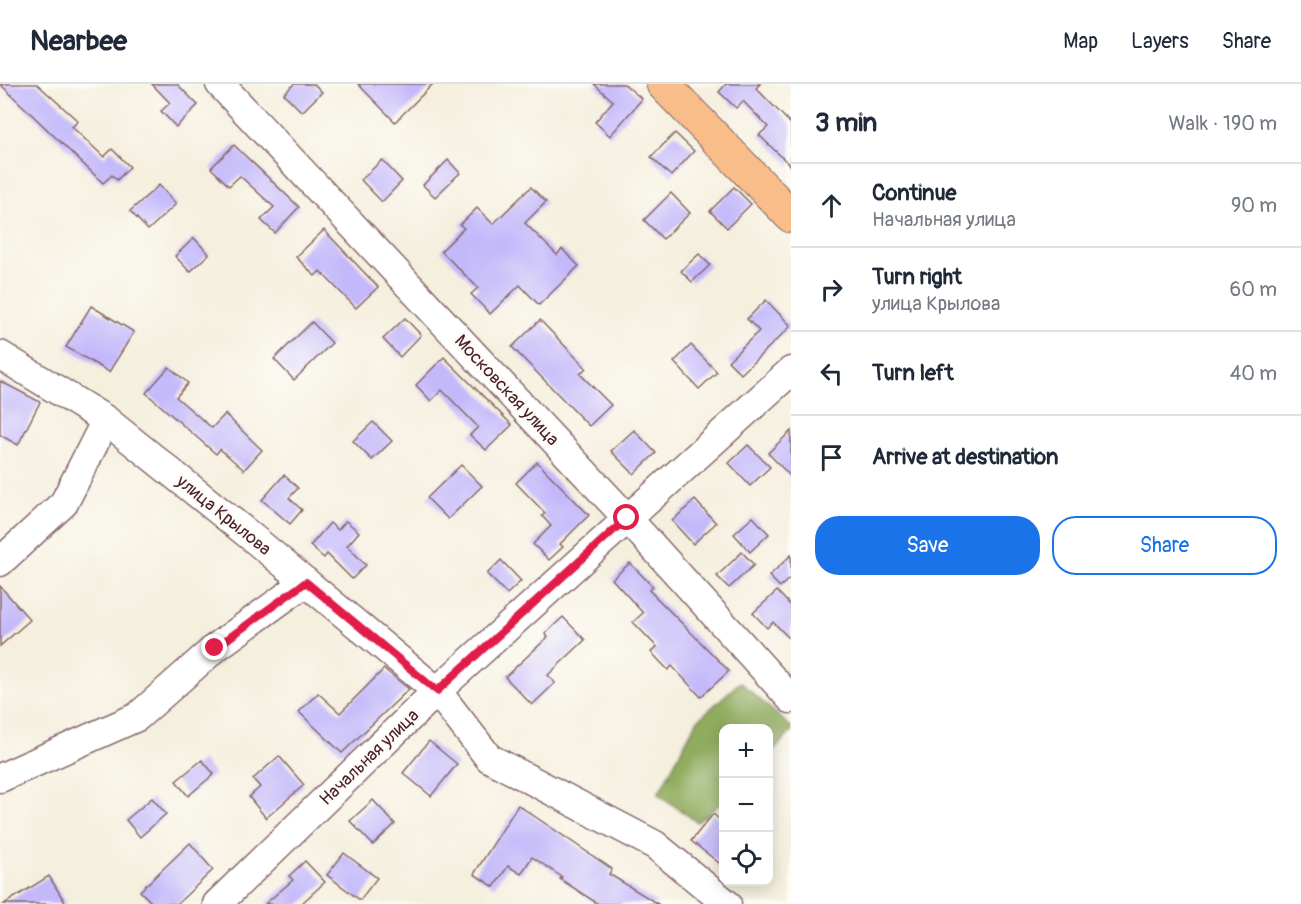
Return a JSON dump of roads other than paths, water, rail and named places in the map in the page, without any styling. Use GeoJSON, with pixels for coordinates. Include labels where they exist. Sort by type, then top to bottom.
{"type":"FeatureCollection","features":[{"type":"Feature","properties":{"kind":"main road"},"geometry":{"type":"LineString","coordinates":[[663,84],[791,216]]}},
{"type":"Feature","properties":{"kind":"street","name":"Московская улица"},"geometry":{"type":"LineString","coordinates":[[220,84],[627,518],[791,699]]}},
{"type":"Feature","properties":{"kind":"street","name":"улица Крылова"},"geometry":{"type":"LineString","coordinates":[[0,355],[106,420],[306,582],[437,691],[489,758],[655,845],[727,904]]}},
{"type":"Feature","properties":{"kind":"street","name":"Начальная улица"},"geometry":{"type":"LineString","coordinates":[[217,904],[437,691],[791,371]]}},
{"type":"Feature","properties":{"kind":"street"},"geometry":{"type":"LineString","coordinates":[[0,562],[64,503],[106,420]]}},
{"type":"Feature","properties":{"kind":"street"},"geometry":{"type":"LineString","coordinates":[[0,778],[137,717],[215,648],[306,582]]}}]}
